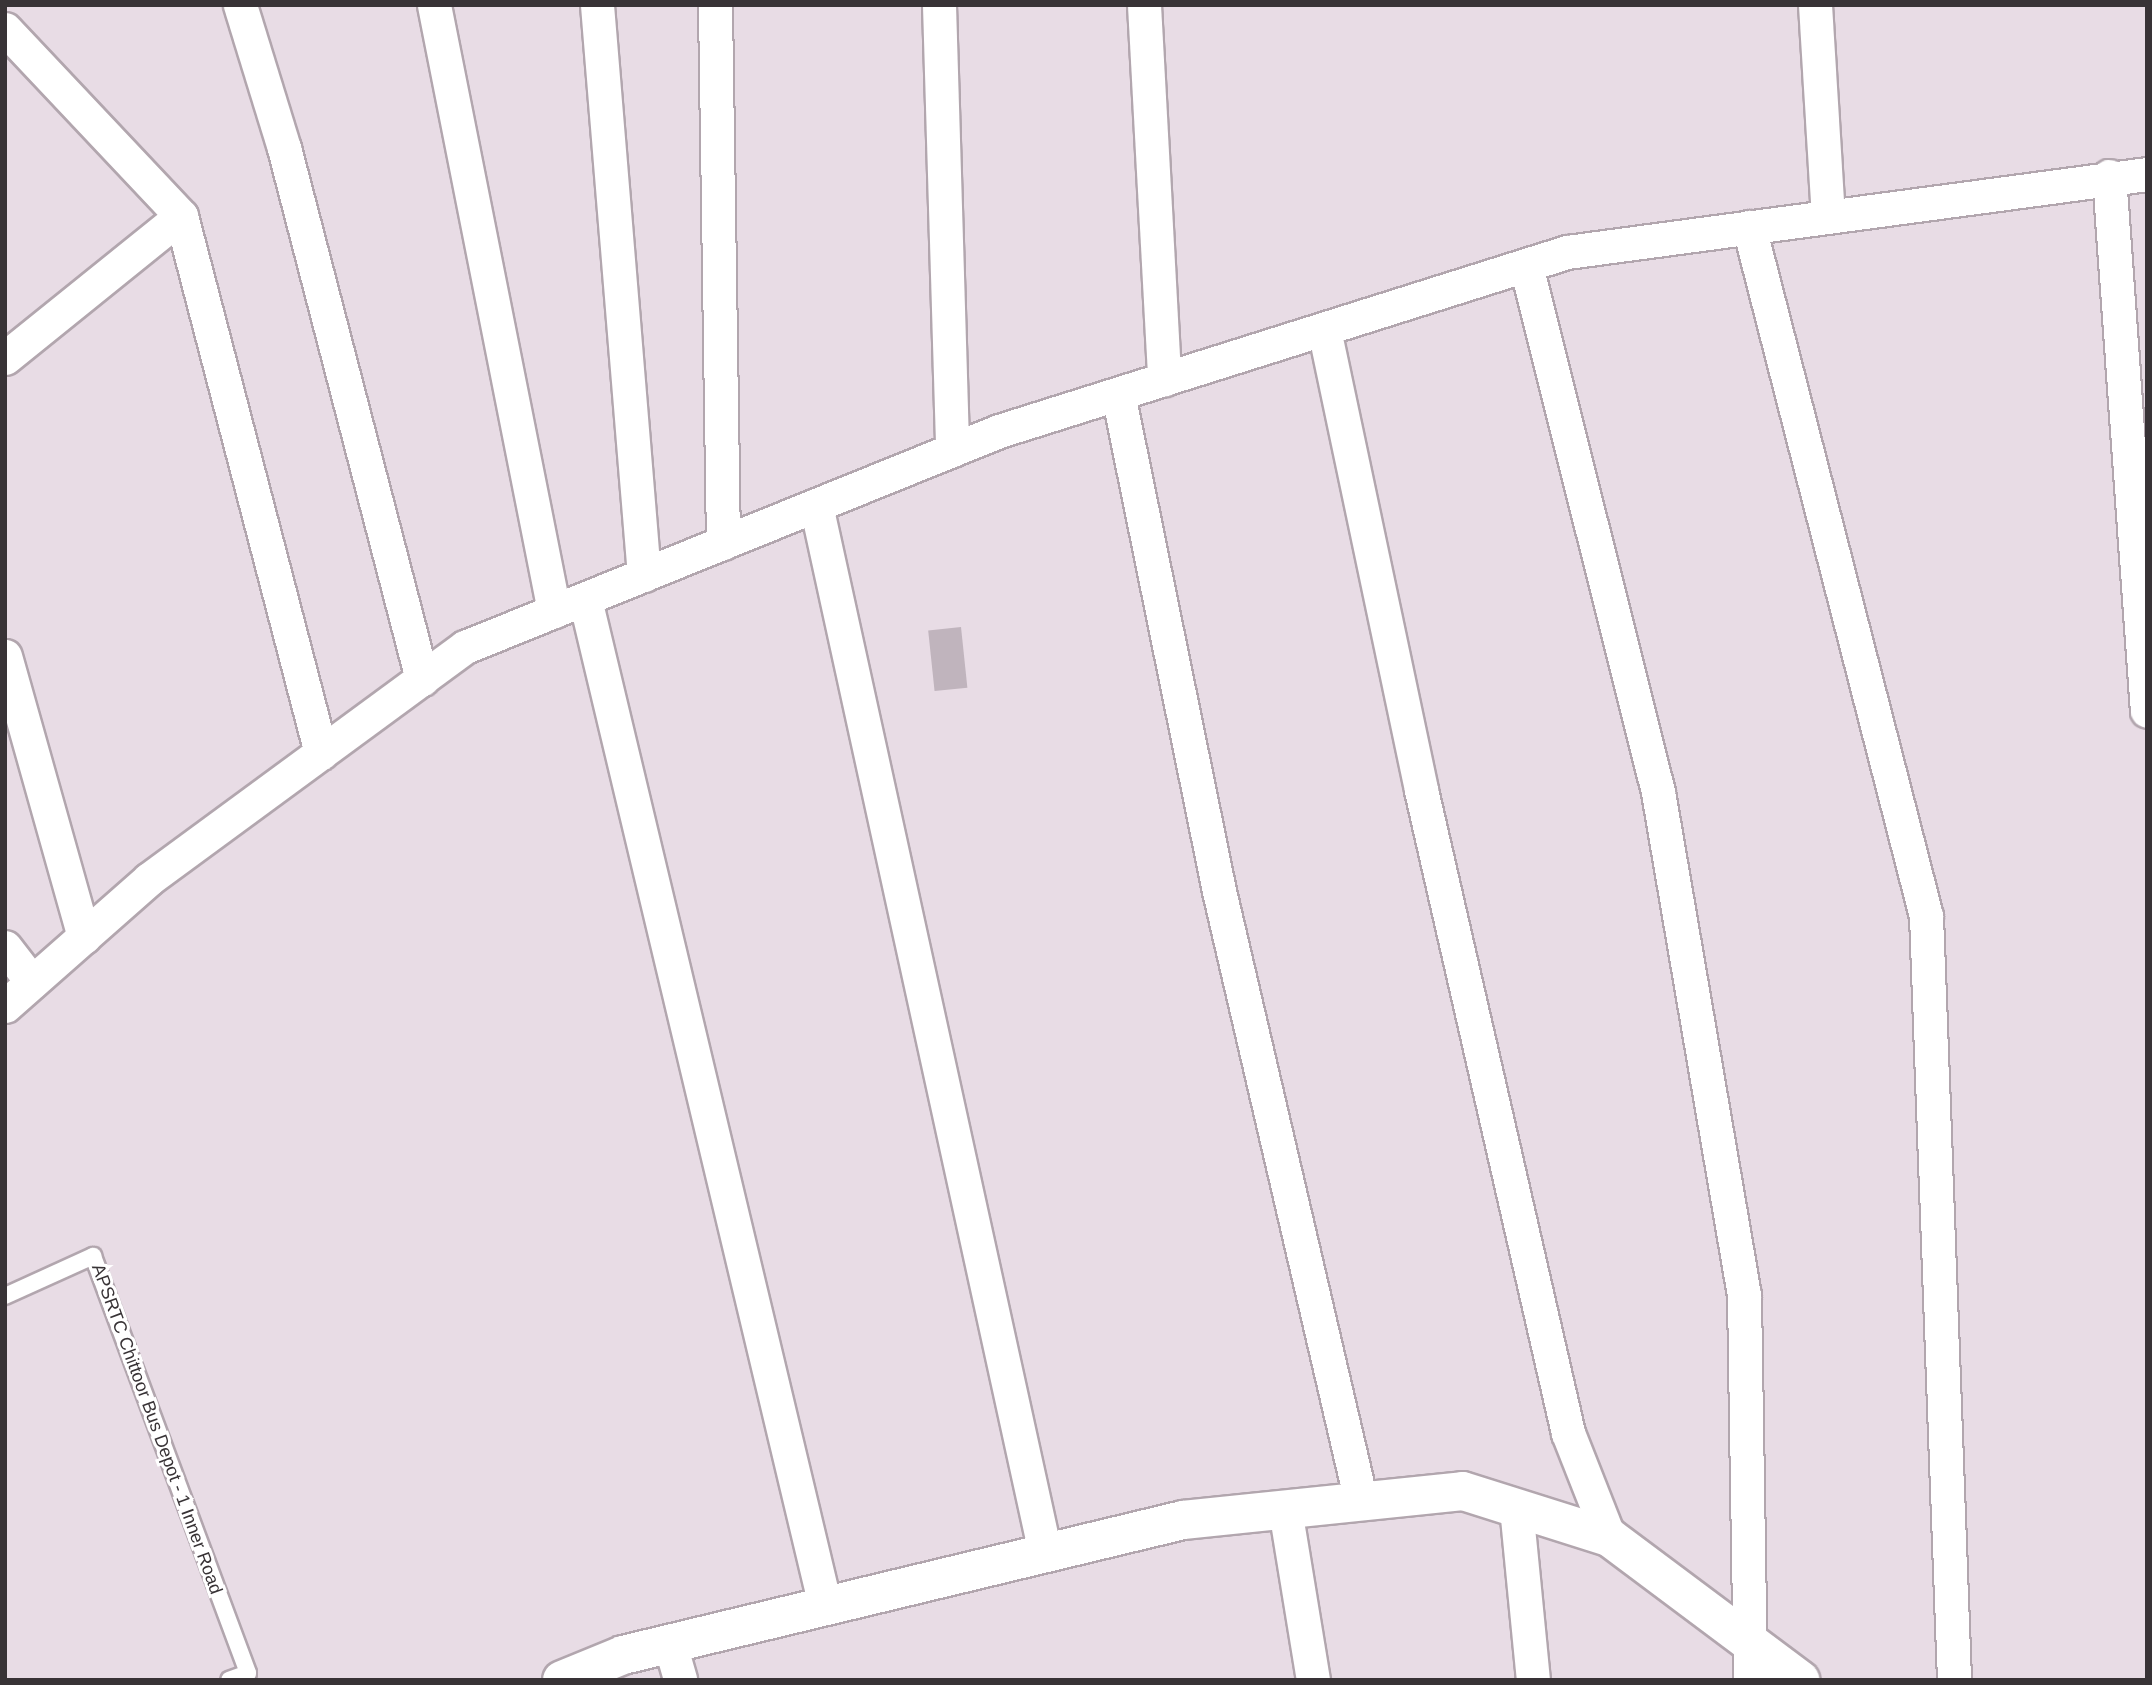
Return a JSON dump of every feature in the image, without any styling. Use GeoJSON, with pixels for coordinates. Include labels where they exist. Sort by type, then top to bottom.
{"type":"FeatureCollection","features":[{"type":"Feature","properties":{"kind":"street"},"geometry":{"type":"LineString","coordinates":[[240,5],[284,149],[422,679]]}},
{"type":"Feature","properties":{"kind":"street"},"geometry":{"type":"LineString","coordinates":[[435,5],[554,611]]}},
{"type":"Feature","properties":{"kind":"street"},"geometry":{"type":"LineString","coordinates":[[597,5],[644,575]]}},
{"type":"Feature","properties":{"kind":"street"},"geometry":{"type":"LineString","coordinates":[[715,5],[723,543]]}},
{"type":"Feature","properties":{"kind":"street"},"geometry":{"type":"LineString","coordinates":[[939,5],[952,450]]}},
{"type":"Feature","properties":{"kind":"street"},"geometry":{"type":"LineString","coordinates":[[1144,5],[1164,379]]}},
{"type":"Feature","properties":{"kind":"street"},"geometry":{"type":"LineString","coordinates":[[1815,5],[1828,216]]}},
{"type":"Feature","properties":{"kind":"street"},"geometry":{"type":"LineString","coordinates":[[5,29],[181,216],[321,753]]}},
{"type":"Feature","properties":{"kind":"street"},"geometry":{"type":"LineString","coordinates":[[5,1006],[149,879],[466,647],[952,450],[1164,379],[1567,253],[2109,176],[2147,174]]}},
{"type":"Feature","properties":{"kind":"street"},"geometry":{"type":"LineString","coordinates":[[2109,176],[2147,711]]}},
{"type":"Feature","properties":{"kind":"street"},"geometry":{"type":"LineString","coordinates":[[5,358],[181,216]]}},
{"type":"Feature","properties":{"kind":"street"},"geometry":{"type":"LineString","coordinates":[[1749,227],[1926,916],[1954,1680]]}},
{"type":"Feature","properties":{"kind":"street"},"geometry":{"type":"LineString","coordinates":[[1526,265],[1658,792],[1744,1295],[1751,1661]]}},
{"type":"Feature","properties":{"kind":"street"},"geometry":{"type":"LineString","coordinates":[[1324,329],[1421,790],[1568,1433],[1609,1536]]}},
{"type":"Feature","properties":{"kind":"street"},"geometry":{"type":"LineString","coordinates":[[1118,394],[1219,891],[1361,1501]]}},
{"type":"Feature","properties":{"kind":"street"},"geometry":{"type":"LineString","coordinates":[[816,505],[1045,1553]]}},
{"type":"Feature","properties":{"kind":"street"},"geometry":{"type":"LineString","coordinates":[[585,599],[825,1606]]}},
{"type":"Feature","properties":{"kind":"street"},"geometry":{"type":"LineString","coordinates":[[5,656],[84,937]]}},
{"type":"Feature","properties":{"kind":"street"},"geometry":{"type":"LineString","coordinates":[[5,947],[33,982]]}},
{"type":"Feature","properties":{"kind":"street"},"geometry":{"type":"LineString","coordinates":[[562,1680],[670,1644],[1182,1520],[1463,1491],[1609,1536],[1751,1661],[1800,1680]]}},
{"type":"Feature","properties":{"kind":"street"},"geometry":{"type":"LineString","coordinates":[[1516,1507],[1533,1680]]}},
{"type":"Feature","properties":{"kind":"street"},"geometry":{"type":"LineString","coordinates":[[1284,1509],[1313,1680]]}},
{"type":"Feature","properties":{"kind":"street"},"geometry":{"type":"LineString","coordinates":[[670,1644],[680,1680]]}},
{"type":"Feature","properties":{"kind":"lane","name":"APSRTC Chittoor Bus Depot - 1 Inner Road"},"geometry":{"type":"LineString","coordinates":[[5,1296],[93,1256],[248,1673],[229,1680]]}},
{"type":"Feature","properties":{"kind":"building"},"geometry":{"type":"Polygon","coordinates":[[[961,627],[967,688],[935,691],[928,630],[961,627]]]}}]}
